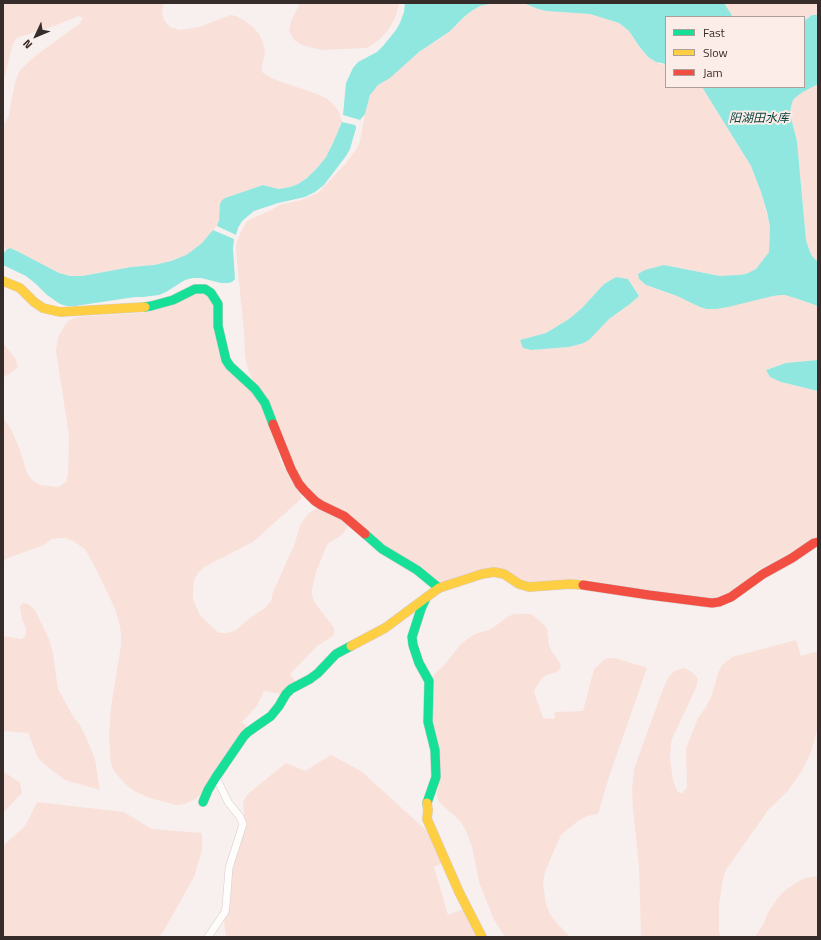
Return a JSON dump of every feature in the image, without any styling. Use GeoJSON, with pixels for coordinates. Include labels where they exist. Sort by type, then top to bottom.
{"type":"FeatureCollection","features":[{"type":"Feature","properties":{"kind":"street"},"geometry":{"type":"LineString","coordinates":[[3,281],[20,288],[34,302],[43,308],[60,312],[151,306],[173,300],[195,289],[205,289],[211,293],[218,304],[218,326],[226,360],[230,366],[255,388],[265,403],[290,469],[299,484],[315,501],[344,516],[382,548],[417,570],[439,588]]}},
{"type":"Feature","properties":{"kind":"street"},"geometry":{"type":"LineString","coordinates":[[203,802],[216,777],[244,736],[271,716],[291,689],[318,673],[336,654],[390,624],[439,588],[482,574],[494,572],[504,574],[519,584],[529,587],[580,584],[712,603],[731,597],[763,574],[818,542]]}},
{"type":"Feature","properties":{"kind":"street"},"geometry":{"type":"LineString","coordinates":[[427,596],[412,637],[419,663],[427,677],[428,722],[435,750],[436,777],[427,802],[427,819],[459,892],[482,937]]}},
{"type":"Feature","properties":{"kind":"street"},"geometry":{"type":"LineString","coordinates":[[208,937],[225,912],[229,868],[243,824],[228,802],[216,777]]}},
{"type":"Feature","properties":{"kind":"shaded area"},"geometry":{"type":"Polygon","coordinates":[[[3,3],[164,3],[162,11],[164,20],[170,27],[180,30],[199,27],[231,15],[236,16],[253,27],[259,34],[265,53],[262,72],[279,81],[326,98],[338,110],[342,122],[326,157],[307,178],[290,187],[279,189],[263,185],[225,198],[217,226],[202,243],[186,255],[171,261],[154,265],[131,267],[82,276],[70,276],[59,273],[17,251],[10,248],[6,250],[3,243],[3,126],[9,116],[15,83],[21,69],[35,56],[79,24],[83,18],[78,16],[46,29],[17,38],[12,47],[3,81],[3,3]]]}},
{"type":"Feature","properties":{"kind":"shaded area"},"geometry":{"type":"Polygon","coordinates":[[[300,3],[399,3],[396,16],[389,29],[379,40],[367,48],[321,50],[302,45],[294,40],[289,31],[291,21],[300,3]]]}},
{"type":"Feature","properties":{"kind":"shaded area"},"geometry":{"type":"Polygon","coordinates":[[[494,3],[523,3],[546,11],[590,14],[619,23],[629,31],[648,57],[660,64],[665,65],[665,88],[703,88],[751,166],[761,192],[770,227],[769,252],[759,266],[746,274],[720,276],[664,265],[639,279],[650,287],[677,296],[692,303],[785,295],[818,306],[818,360],[786,363],[766,370],[781,382],[818,391],[818,537],[760,569],[729,593],[712,598],[581,579],[530,582],[521,579],[506,570],[443,583],[433,579],[314,496],[293,469],[266,400],[248,370],[245,355],[236,252],[236,244],[247,221],[279,205],[301,200],[318,193],[346,163],[357,148],[372,91],[378,85],[390,78],[419,52],[443,37],[470,12],[480,6],[494,3]],[[616,277],[604,284],[582,308],[569,319],[546,333],[520,340],[527,350],[569,347],[584,343],[609,319],[630,304],[639,295],[628,279],[616,277]]]}},
{"type":"Feature","properties":{"kind":"shaded area"},"geometry":{"type":"Polygon","coordinates":[[[724,3],[818,3],[818,15],[812,15],[805,20],[805,16],[732,16],[724,3]]]}},
{"type":"Feature","properties":{"kind":"shaded area"},"geometry":{"type":"Polygon","coordinates":[[[818,84],[818,262],[812,256],[806,240],[797,141],[790,114],[793,100],[803,92],[818,84]]]}},
{"type":"Feature","properties":{"kind":"shaded area"},"geometry":{"type":"Polygon","coordinates":[[[197,294],[207,296],[212,303],[215,311],[216,338],[242,382],[260,401],[273,425],[280,460],[302,498],[253,542],[204,567],[198,573],[194,580],[193,598],[199,614],[219,633],[228,633],[236,630],[265,608],[271,601],[273,592],[295,543],[300,525],[308,514],[315,509],[320,509],[347,523],[347,528],[342,535],[327,545],[316,572],[312,590],[315,603],[334,628],[333,636],[317,646],[290,674],[295,681],[281,694],[264,691],[257,706],[242,722],[248,728],[222,760],[200,795],[185,804],[176,805],[150,798],[134,791],[126,785],[114,771],[111,763],[109,735],[111,707],[121,645],[120,626],[115,609],[85,549],[73,541],[65,538],[51,539],[44,545],[3,561],[3,418],[12,431],[19,447],[27,473],[32,480],[40,485],[58,487],[66,482],[68,473],[69,436],[56,351],[58,337],[65,325],[68,321],[76,317],[148,312],[197,294]]]}},
{"type":"Feature","properties":{"kind":"shaded area"},"geometry":{"type":"Polygon","coordinates":[[[3,343],[15,358],[18,367],[3,377],[3,343]]]}},
{"type":"Feature","properties":{"kind":"shaded area"},"geometry":{"type":"Polygon","coordinates":[[[23,603],[28,604],[35,610],[49,639],[53,653],[58,689],[86,737],[95,759],[100,790],[65,780],[44,764],[38,758],[28,733],[3,731],[3,636],[21,639],[25,637],[26,628],[22,620],[20,606],[23,603]]]}},
{"type":"Feature","properties":{"kind":"shaded area"},"geometry":{"type":"Polygon","coordinates":[[[514,614],[531,614],[543,624],[547,629],[551,650],[560,663],[561,668],[557,672],[542,678],[534,692],[543,718],[554,719],[555,712],[583,711],[594,669],[605,659],[615,658],[647,668],[609,777],[598,814],[587,816],[578,821],[561,835],[545,872],[543,883],[546,904],[550,914],[570,937],[505,937],[494,920],[479,882],[472,847],[466,831],[460,821],[439,802],[437,797],[440,775],[429,715],[430,681],[466,640],[475,634],[491,629],[514,614]]]}},
{"type":"Feature","properties":{"kind":"shaded area"},"geometry":{"type":"Polygon","coordinates":[[[796,640],[801,656],[818,651],[818,728],[811,752],[803,769],[788,791],[769,809],[726,870],[719,905],[719,931],[721,937],[641,937],[639,867],[632,790],[634,769],[669,676],[676,670],[684,668],[692,672],[698,679],[696,688],[671,744],[670,758],[673,780],[678,792],[682,794],[687,787],[686,748],[698,718],[712,695],[718,673],[722,665],[732,657],[796,640]]]}},
{"type":"Feature","properties":{"kind":"shaded area"},"geometry":{"type":"Polygon","coordinates":[[[331,755],[361,771],[427,831],[442,863],[434,867],[448,915],[464,909],[479,937],[226,937],[224,922],[230,895],[232,871],[244,812],[243,803],[245,798],[249,793],[286,763],[305,771],[331,755]]]}},
{"type":"Feature","properties":{"kind":"shaded area"},"geometry":{"type":"Polygon","coordinates":[[[3,771],[20,783],[22,793],[3,813],[3,771]]]}},
{"type":"Feature","properties":{"kind":"shaded area"},"geometry":{"type":"Polygon","coordinates":[[[37,802],[124,812],[152,829],[202,833],[202,850],[194,877],[162,934],[157,937],[3,937],[3,846],[25,826],[37,802]]]}},
{"type":"Feature","properties":{"kind":"shaded area"},"geometry":{"type":"Polygon","coordinates":[[[818,876],[818,937],[755,937],[764,923],[767,914],[783,892],[805,878],[818,876]]]}},
{"type":"Feature","properties":{"kind":"water"},"geometry":{"type":"Polygon","coordinates":[[[405,3],[494,3],[480,6],[470,12],[449,32],[419,52],[390,78],[378,85],[370,95],[365,114],[360,120],[343,115],[346,83],[353,68],[358,62],[377,52],[396,30],[404,12],[405,3]]]}},
{"type":"Feature","properties":{"kind":"water"},"geometry":{"type":"Polygon","coordinates":[[[523,3],[724,3],[732,16],[665,16],[665,64],[656,62],[648,57],[629,31],[619,23],[590,14],[546,11],[523,3]]]}},
{"type":"Feature","properties":{"kind":"water","name":"阳湖田水库"},"geometry":{"type":"Polygon","coordinates":[[[812,15],[818,15],[818,84],[803,92],[793,100],[790,114],[797,141],[806,240],[812,256],[818,262],[818,306],[781,295],[728,307],[707,309],[646,285],[639,279],[638,274],[645,270],[664,265],[720,276],[746,274],[756,269],[769,252],[770,227],[767,212],[751,166],[703,88],[805,88],[805,20],[812,15]]]}},
{"type":"Feature","properties":{"kind":"water"},"geometry":{"type":"Polygon","coordinates":[[[342,122],[355,125],[356,127],[350,149],[324,185],[305,197],[278,203],[254,211],[242,221],[236,235],[217,226],[220,204],[225,198],[263,185],[279,189],[290,187],[307,178],[326,157],[342,122]]]}},
{"type":"Feature","properties":{"kind":"water"},"geometry":{"type":"Polygon","coordinates":[[[213,230],[234,239],[233,249],[235,279],[229,283],[193,278],[185,280],[159,295],[67,306],[60,304],[47,295],[26,276],[3,265],[3,254],[10,248],[59,273],[70,276],[82,276],[131,267],[154,265],[171,261],[186,255],[202,243],[213,230]]]}},
{"type":"Feature","properties":{"kind":"water"},"geometry":{"type":"Polygon","coordinates":[[[616,277],[628,279],[639,296],[609,319],[590,339],[584,343],[569,347],[531,350],[523,348],[520,340],[546,333],[569,319],[582,308],[604,284],[616,277]]]}},
{"type":"Feature","properties":{"kind":"water"},"geometry":{"type":"Polygon","coordinates":[[[818,360],[818,391],[781,382],[770,377],[766,370],[786,363],[818,360]]]}},
{"type":"Feature","properties":{"kind":"traffic: fast"},"geometry":{"type":"LineString","coordinates":[[145,307],[173,300],[195,289],[205,289],[211,293],[218,304],[218,326],[226,360],[230,366],[255,389],[265,403],[273,424]]}},
{"type":"Feature","properties":{"kind":"traffic: fast"},"geometry":{"type":"LineString","coordinates":[[365,534],[382,549],[417,570],[439,588]]}},
{"type":"Feature","properties":{"kind":"traffic: fast"},"geometry":{"type":"LineString","coordinates":[[426,598],[412,637],[419,663],[429,681],[428,722],[435,750],[436,777],[427,803]]}},
{"type":"Feature","properties":{"kind":"traffic: fast"},"geometry":{"type":"LineString","coordinates":[[203,802],[216,777],[244,736],[271,716],[291,689],[310,679],[318,673],[336,654],[351,646]]}},
{"type":"Feature","properties":{"kind":"traffic: slow"},"geometry":{"type":"LineString","coordinates":[[3,281],[20,288],[34,302],[43,308],[60,312],[145,307]]}},
{"type":"Feature","properties":{"kind":"traffic: slow"},"geometry":{"type":"LineString","coordinates":[[351,646],[385,628],[439,588],[482,574],[494,572],[504,574],[519,584],[529,587],[570,584],[583,585]]}},
{"type":"Feature","properties":{"kind":"traffic: slow"},"geometry":{"type":"LineString","coordinates":[[427,803],[427,819],[459,892],[482,937]]}},
{"type":"Feature","properties":{"kind":"traffic: jam"},"geometry":{"type":"LineString","coordinates":[[273,424],[291,469],[304,490],[315,501],[344,516],[365,534]]}},
{"type":"Feature","properties":{"kind":"traffic: jam"},"geometry":{"type":"LineString","coordinates":[[583,585],[712,603],[719,602],[731,597],[763,574],[818,542]]}}]}
